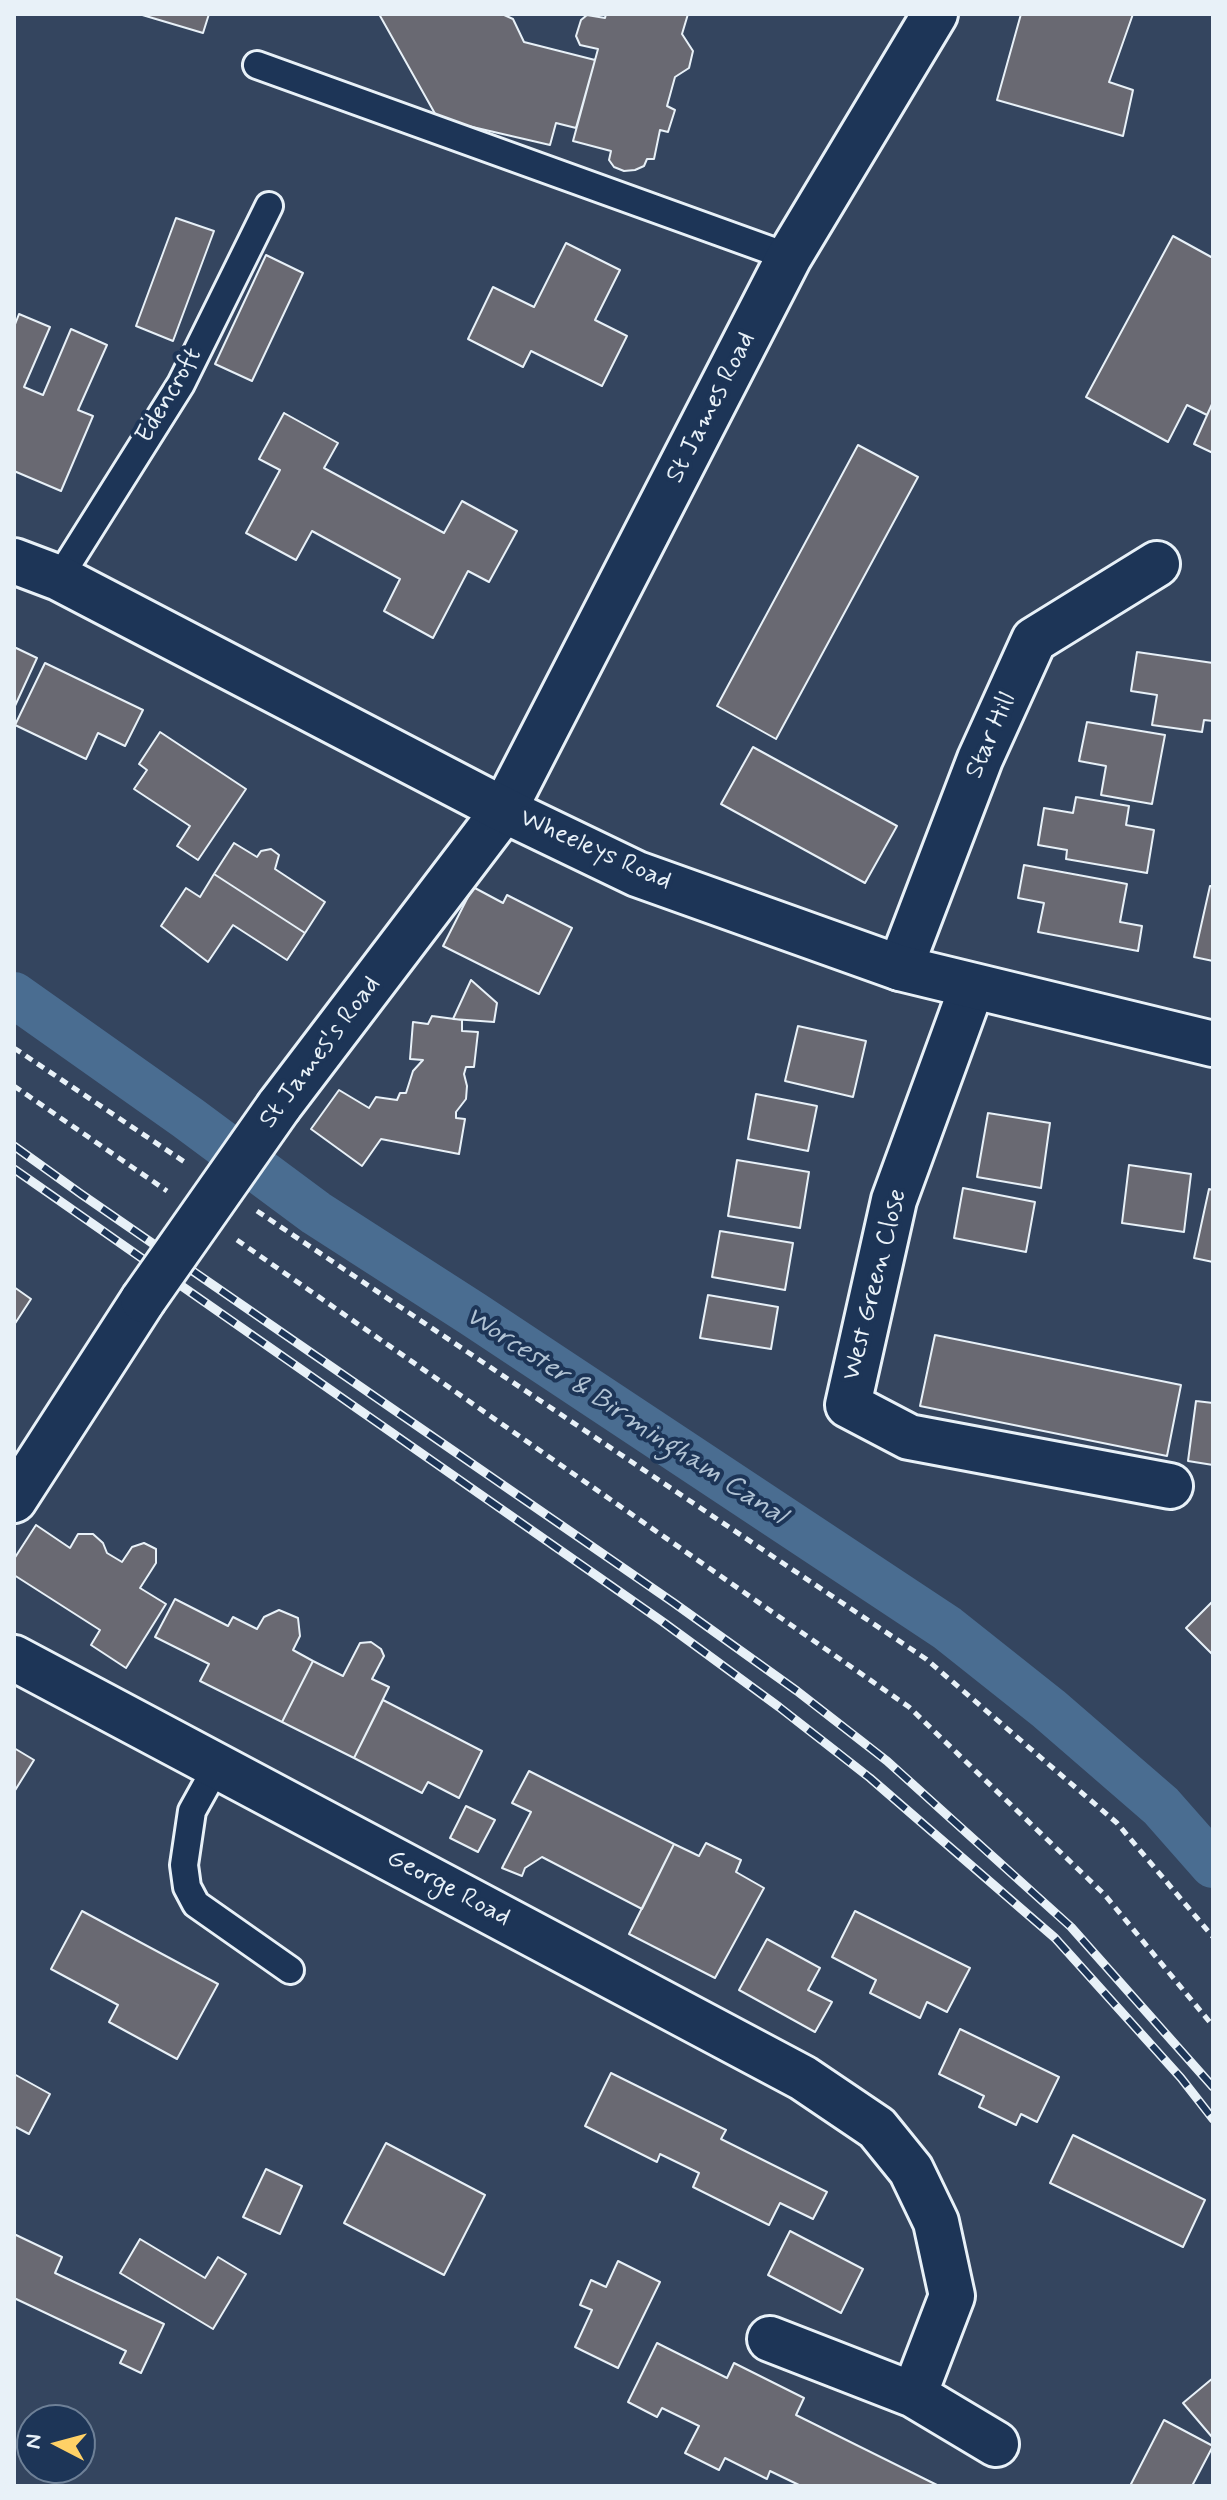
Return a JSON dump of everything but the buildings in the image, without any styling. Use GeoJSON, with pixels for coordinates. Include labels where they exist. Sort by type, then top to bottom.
{"type":"FeatureCollection","features":[{"type":"Feature","properties":{"kind":"street","name":"St James Road"},"geometry":{"type":"LineString","coordinates":[[504,810],[789,257],[935,14]]}},
{"type":"Feature","properties":{"kind":"street","name":"Wheeleys Road"},"geometry":{"type":"LineString","coordinates":[[14,561],[59,578],[504,810],[637,874],[900,968],[1213,1044]]}},
{"type":"Feature","properties":{"kind":"street","name":"Star Hill"},"geometry":{"type":"LineString","coordinates":[[900,968],[980,759],[1034,640],[1157,564]]}},
{"type":"Feature","properties":{"kind":"street","name":"St James's Road"},"geometry":{"type":"LineString","coordinates":[[14,1500],[143,1300],[279,1106],[504,810]]}},
{"type":"Feature","properties":{"kind":"street","name":"West Green Close"},"geometry":{"type":"LineString","coordinates":[[972,987],[894,1200],[848,1405],[909,1437],[1170,1486]]}},
{"type":"Feature","properties":{"kind":"street","name":"George Road"},"geometry":{"type":"LineString","coordinates":[[14,1658],[803,2078],[877,2128],[911,2170],[936,2222],[952,2296],[914,2395]]}},
{"type":"Feature","properties":{"kind":"street"},"geometry":{"type":"LineString","coordinates":[[770,2339],[914,2395],[996,2444]]}},
{"type":"Feature","properties":{"kind":"lane"},"geometry":{"type":"LineString","coordinates":[[257,65],[789,257]]}},
{"type":"Feature","properties":{"kind":"lane","name":"Edencroft"},"geometry":{"type":"LineString","coordinates":[[59,578],[181,384],[269,206]]}},
{"type":"Feature","properties":{"kind":"lane"},"geometry":{"type":"LineString","coordinates":[[217,1766],[192,1811],[184,1865],[187,1887],[196,1904],[290,1970]]}},
{"type":"Feature","properties":{"kind":"path"},"geometry":{"type":"LineString","coordinates":[[14,1048],[199,1172]]}},
{"type":"Feature","properties":{"kind":"path"},"geometry":{"type":"LineString","coordinates":[[14,1086],[171,1195]]}},
{"type":"Feature","properties":{"kind":"path"},"geometry":{"type":"LineString","coordinates":[[252,1207],[926,1659],[1117,1823],[1213,1937]]}},
{"type":"Feature","properties":{"kind":"path"},"geometry":{"type":"LineString","coordinates":[[237,1240],[909,1707],[1104,1894],[1213,2026]]}},
{"type":"Feature","properties":{"kind":"waterway","name":"Worcester & Birmingham Canal"},"geometry":{"type":"LineString","coordinates":[[14,995],[316,1213],[947,1628],[1049,1709],[1161,1806],[1213,1865]]}},
{"type":"Feature","properties":{"kind":"railway"},"geometry":{"type":"LineString","coordinates":[[14,1146],[674,1603],[797,1691],[887,1761],[1071,1927],[1213,2087]]}},
{"type":"Feature","properties":{"kind":"railway"},"geometry":{"type":"LineString","coordinates":[[14,1169],[663,1622],[870,1778],[1055,1938],[1181,2078],[1213,2119]]}}]}
